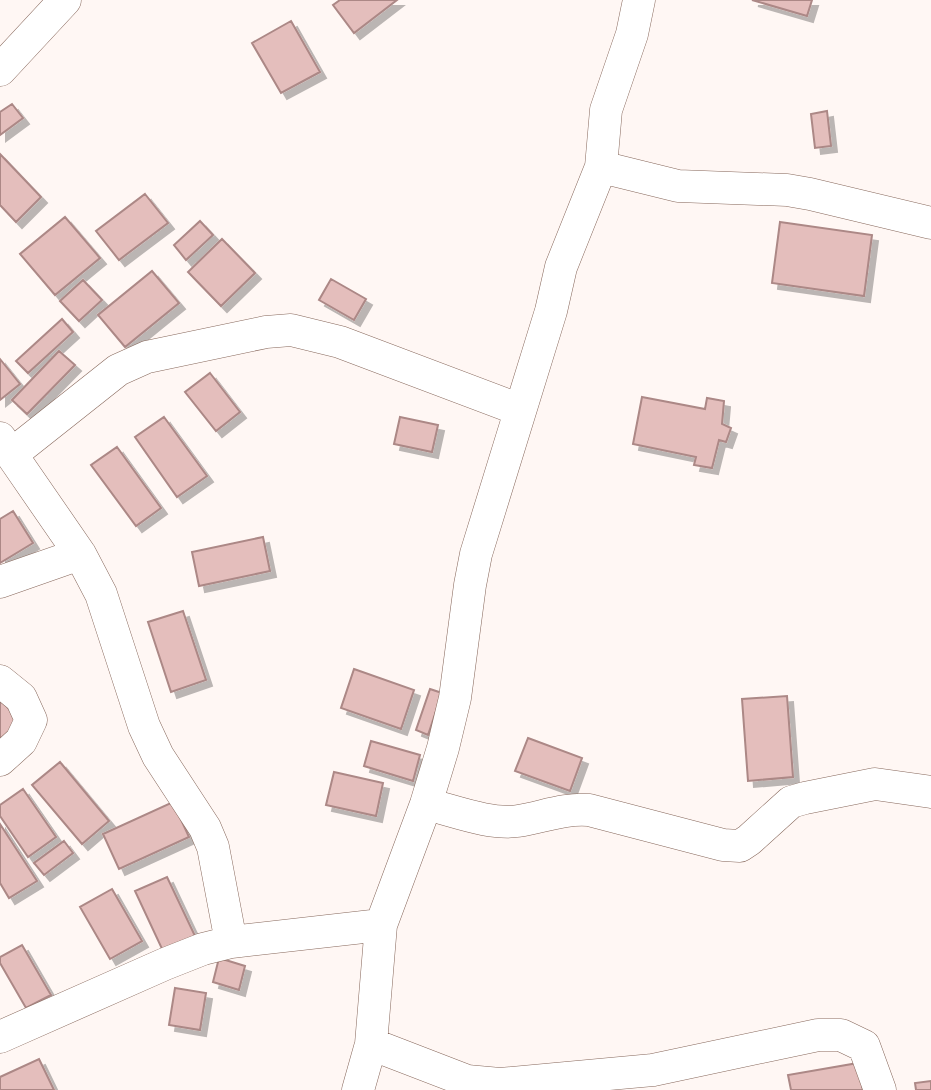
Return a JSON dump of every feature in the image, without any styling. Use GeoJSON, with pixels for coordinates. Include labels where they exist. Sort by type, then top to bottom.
{"type":"FeatureCollection","features":[{"type":"Feature","properties":{"kind":"street"},"geometry":{"type":"LineString","coordinates":[[0,70],[65,0]]}},
{"type":"Feature","properties":{"kind":"street"},"geometry":{"type":"LineString","coordinates":[[358,1090],[371,1044],[380,925],[426,804],[455,698],[476,554],[551,311],[561,267],[601,167],[606,110],[632,34],[639,0]]}},
{"type":"Feature","properties":{"kind":"street"},"geometry":{"type":"LineString","coordinates":[[601,167],[678,187],[787,190],[931,223]]}},
{"type":"Feature","properties":{"kind":"street"},"geometry":{"type":"LineString","coordinates":[[232,942],[213,847],[205,828],[158,756],[144,726],[101,594],[80,554],[6,446],[118,370],[147,357],[266,332],[290,330],[340,342],[520,410]]}},
{"type":"Feature","properties":{"kind":"street"},"geometry":{"type":"LineString","coordinates":[[0,582],[80,554]]}},
{"type":"Feature","properties":{"kind":"street"},"geometry":{"type":"LineString","coordinates":[[0,681],[22,698],[31,720],[21,741],[0,760]]}},
{"type":"Feature","properties":{"kind":"street"},"geometry":{"type":"LineString","coordinates":[[426,804],[497,821],[517,821],[574,809],[589,810],[723,845],[740,846],[790,802],[875,784],[931,792]]}},
{"type":"Feature","properties":{"kind":"street"},"geometry":{"type":"LineString","coordinates":[[0,1038],[203,949],[232,942],[380,925]]}},
{"type":"Feature","properties":{"kind":"street"},"geometry":{"type":"LineString","coordinates":[[371,1044],[467,1081],[499,1084],[657,1080],[817,1035],[841,1035],[864,1046],[880,1090]]}},
{"type":"Feature","properties":{"kind":"building"},"geometry":{"type":"Polygon","coordinates":[[[340,0],[397,0],[354,33],[333,5],[340,0]]]}},
{"type":"Feature","properties":{"kind":"building"},"geometry":{"type":"Polygon","coordinates":[[[752,0],[812,0],[807,16],[752,0]]]}},
{"type":"Feature","properties":{"kind":"building"},"geometry":{"type":"Polygon","coordinates":[[[291,21],[320,72],[281,93],[252,43],[291,21]]]}},
{"type":"Feature","properties":{"kind":"building"},"geometry":{"type":"Polygon","coordinates":[[[12,104],[23,118],[0,135],[0,112],[12,104]]]}},
{"type":"Feature","properties":{"kind":"building"},"geometry":{"type":"Polygon","coordinates":[[[827,111],[831,146],[815,148],[811,114],[827,111]]]}},
{"type":"Feature","properties":{"kind":"building"},"geometry":{"type":"Polygon","coordinates":[[[0,154],[41,197],[16,222],[0,205],[0,154]]]}},
{"type":"Feature","properties":{"kind":"building"},"geometry":{"type":"Polygon","coordinates":[[[145,194],[168,223],[119,260],[96,231],[145,194]]]}},
{"type":"Feature","properties":{"kind":"building"},"geometry":{"type":"Polygon","coordinates":[[[65,217],[100,258],[55,295],[20,254],[65,217]]]}},
{"type":"Feature","properties":{"kind":"building"},"geometry":{"type":"Polygon","coordinates":[[[200,221],[213,235],[186,260],[174,245],[200,221]]]}},
{"type":"Feature","properties":{"kind":"building"},"geometry":{"type":"Polygon","coordinates":[[[780,222],[872,235],[864,296],[772,283],[780,222]]]}},
{"type":"Feature","properties":{"kind":"building"},"geometry":{"type":"Polygon","coordinates":[[[222,239],[255,273],[221,306],[188,272],[222,239]]]}},
{"type":"Feature","properties":{"kind":"building"},"geometry":{"type":"Polygon","coordinates":[[[152,271],[179,303],[125,347],[98,315],[152,271]]]}},
{"type":"Feature","properties":{"kind":"building"},"geometry":{"type":"Polygon","coordinates":[[[331,279],[366,299],[354,320],[319,300],[331,279]]]}},
{"type":"Feature","properties":{"kind":"building"},"geometry":{"type":"Polygon","coordinates":[[[83,280],[102,300],[79,321],[60,301],[83,280]]]}},
{"type":"Feature","properties":{"kind":"building"},"geometry":{"type":"Polygon","coordinates":[[[62,319],[73,332],[28,373],[16,361],[62,319]]]}},
{"type":"Feature","properties":{"kind":"building"},"geometry":{"type":"Polygon","coordinates":[[[59,351],[75,365],[27,414],[12,400],[59,351]]]}},
{"type":"Feature","properties":{"kind":"building"},"geometry":{"type":"Polygon","coordinates":[[[0,359],[20,384],[0,400],[0,359]]]}},
{"type":"Feature","properties":{"kind":"building"},"geometry":{"type":"Polygon","coordinates":[[[210,373],[240,412],[216,431],[185,392],[210,373]]]}},
{"type":"Feature","properties":{"kind":"building"},"geometry":{"type":"Polygon","coordinates":[[[642,397],[705,409],[707,398],[724,401],[722,424],[731,428],[726,442],[719,440],[712,468],[694,465],[696,457],[633,444],[642,397]]]}},
{"type":"Feature","properties":{"kind":"building"},"geometry":{"type":"Polygon","coordinates":[[[164,417],[207,476],[177,497],[135,437],[164,417]]]}},
{"type":"Feature","properties":{"kind":"building"},"geometry":{"type":"Polygon","coordinates":[[[400,417],[438,425],[432,452],[394,444],[400,417]]]}},
{"type":"Feature","properties":{"kind":"building"},"geometry":{"type":"Polygon","coordinates":[[[117,447],[161,508],[136,526],[91,465],[117,447]]]}},
{"type":"Feature","properties":{"kind":"building"},"geometry":{"type":"Polygon","coordinates":[[[13,511],[33,543],[0,563],[0,519],[13,511]]]}},
{"type":"Feature","properties":{"kind":"building"},"geometry":{"type":"Polygon","coordinates":[[[263,537],[270,571],[199,586],[192,552],[263,537]]]}},
{"type":"Feature","properties":{"kind":"building"},"geometry":{"type":"Polygon","coordinates":[[[183,611],[206,680],[171,692],[148,622],[183,611]]]}},
{"type":"Feature","properties":{"kind":"building"},"geometry":{"type":"Polygon","coordinates":[[[354,669],[414,690],[401,729],[341,708],[354,669]]]}},
{"type":"Feature","properties":{"kind":"building"},"geometry":{"type":"Polygon","coordinates":[[[430,689],[442,693],[428,735],[416,730],[430,689]]]}},
{"type":"Feature","properties":{"kind":"building"},"geometry":{"type":"Polygon","coordinates":[[[787,696],[793,777],[748,781],[742,699],[787,696]]]}},
{"type":"Feature","properties":{"kind":"building"},"geometry":{"type":"Polygon","coordinates":[[[0,698],[22,725],[0,743],[0,698]]]}},
{"type":"Feature","properties":{"kind":"building"},"geometry":{"type":"Polygon","coordinates":[[[528,738],[582,758],[570,791],[515,771],[528,738]]]}},
{"type":"Feature","properties":{"kind":"building"},"geometry":{"type":"Polygon","coordinates":[[[371,741],[420,755],[413,781],[364,766],[371,741]]]}},
{"type":"Feature","properties":{"kind":"building"},"geometry":{"type":"Polygon","coordinates":[[[60,762],[109,821],[82,844],[32,785],[60,762]]]}},
{"type":"Feature","properties":{"kind":"building"},"geometry":{"type":"Polygon","coordinates":[[[334,772],[383,783],[376,816],[326,805],[334,772]]]}},
{"type":"Feature","properties":{"kind":"building"},"geometry":{"type":"Polygon","coordinates":[[[23,789],[56,837],[28,857],[0,816],[0,805],[23,789]]]}},
{"type":"Feature","properties":{"kind":"building"},"geometry":{"type":"Polygon","coordinates":[[[173,802],[189,837],[119,869],[103,834],[173,802]]]}},
{"type":"Feature","properties":{"kind":"building"},"geometry":{"type":"Polygon","coordinates":[[[0,824],[37,881],[9,898],[0,883],[0,824]]]}},
{"type":"Feature","properties":{"kind":"building"},"geometry":{"type":"Polygon","coordinates":[[[64,841],[73,853],[44,875],[34,863],[64,841]]]}},
{"type":"Feature","properties":{"kind":"building"},"geometry":{"type":"Polygon","coordinates":[[[167,877],[195,936],[163,951],[135,891],[167,877]]]}},
{"type":"Feature","properties":{"kind":"building"},"geometry":{"type":"Polygon","coordinates":[[[112,889],[142,941],[110,959],[80,907],[112,889]]]}},
{"type":"Feature","properties":{"kind":"building"},"geometry":{"type":"Polygon","coordinates":[[[22,945],[51,995],[26,1008],[0,963],[0,957],[22,945]]]}},
{"type":"Feature","properties":{"kind":"building"},"geometry":{"type":"Polygon","coordinates":[[[219,958],[245,966],[239,990],[213,982],[219,958]]]}},
{"type":"Feature","properties":{"kind":"building"},"geometry":{"type":"Polygon","coordinates":[[[175,988],[206,993],[200,1030],[169,1025],[175,988]]]}},
{"type":"Feature","properties":{"kind":"building"},"geometry":{"type":"Polygon","coordinates":[[[39,1059],[54,1090],[0,1090],[0,1077],[39,1059]]]}},
{"type":"Feature","properties":{"kind":"building"},"geometry":{"type":"Polygon","coordinates":[[[858,1063],[863,1090],[791,1090],[788,1075],[858,1063]]]}},
{"type":"Feature","properties":{"kind":"building"},"geometry":{"type":"Polygon","coordinates":[[[931,1081],[931,1090],[916,1090],[915,1083],[931,1081]]]}}]}
